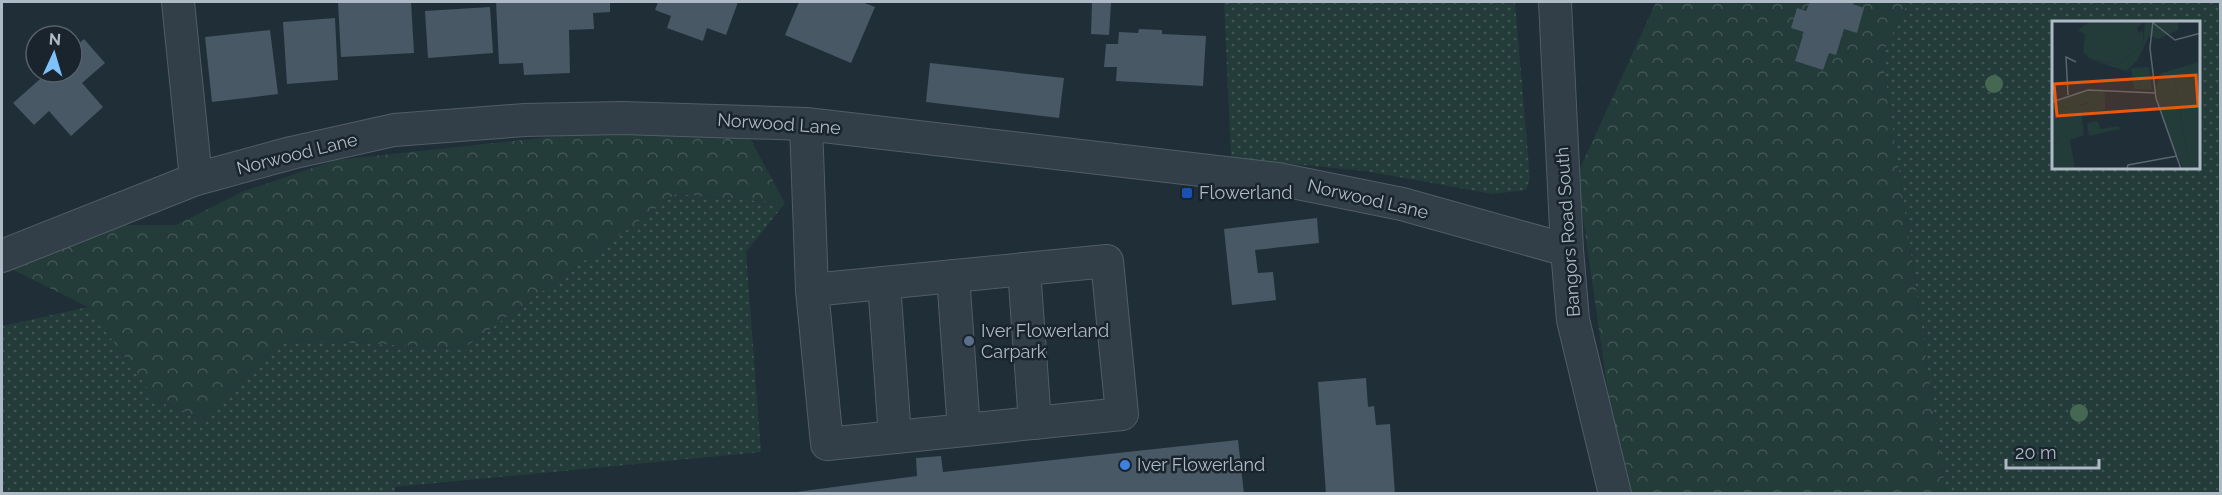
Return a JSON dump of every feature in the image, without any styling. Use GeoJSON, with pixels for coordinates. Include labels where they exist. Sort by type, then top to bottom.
{"type":"FeatureCollection","features":[{"type":"Feature","properties":{"kind":"street"},"geometry":{"type":"LineString","coordinates":[[178,2],[195,179]]}},
{"type":"Feature","properties":{"kind":"street","name":"Bangors Road South"},"geometry":{"type":"LineString","coordinates":[[1555,2],[1567,250],[1574,320],[1615,494]]}},
{"type":"Feature","properties":{"kind":"street","name":"Norwood Lane"},"geometry":{"type":"LineString","coordinates":[[2,256],[195,179],[291,153],[394,130],[525,120],[590,119],[706,119],[806,124],[1278,179],[1401,204],[1567,250]]}},
{"type":"Feature","properties":{"kind":"street"},"geometry":{"type":"LineString","coordinates":[[806,124],[812,290],[827,444],[1122,414],[1107,261],[812,290]]}},
{"type":"Feature","properties":{"kind":"street"},"geometry":{"type":"LineString","coordinates":[[1024,269],[1035,423]]}},
{"type":"Feature","properties":{"kind":"street"},"geometry":{"type":"LineString","coordinates":[[953,276],[964,430]]}},
{"type":"Feature","properties":{"kind":"street"},"geometry":{"type":"LineString","coordinates":[[884,283],[895,437]]}},
{"type":"Feature","properties":{"kind":"green space"},"geometry":{"type":"Polygon","coordinates":[[[1224,2],[1515,2],[1530,179],[1526,190],[1493,194],[1365,171],[1231,158],[1224,2]]]}},
{"type":"Feature","properties":{"kind":"green space"},"geometry":{"type":"Polygon","coordinates":[[[1656,2],[1908,2],[1882,55],[1946,493],[1622,493],[1577,175],[1656,2]]]}},
{"type":"Feature","properties":{"kind":"green space"},"geometry":{"type":"Polygon","coordinates":[[[1908,2],[2220,2],[2220,493],[1946,493],[1882,55],[1908,2]]]}},
{"type":"Feature","properties":{"kind":"green space"},"geometry":{"type":"Polygon","coordinates":[[[746,131],[785,203],[676,194],[464,348],[283,340],[202,418],[157,401],[88,307],[11,269],[122,225],[176,225],[244,191],[336,160],[595,132],[746,131]]]}},
{"type":"Feature","properties":{"kind":"green space"},"geometry":{"type":"Polygon","coordinates":[[[676,194],[785,203],[746,252],[761,452],[395,487],[395,493],[2,493],[2,326],[88,307],[157,401],[202,418],[283,340],[464,348],[676,194]]]}},
{"type":"Feature","properties":{"kind":"building"},"geometry":{"type":"Polygon","coordinates":[[[338,2],[411,2],[414,53],[341,57],[338,2]]]}},
{"type":"Feature","properties":{"kind":"building"},"geometry":{"type":"Polygon","coordinates":[[[496,2],[610,2],[610,12],[593,13],[594,29],[569,30],[570,73],[524,75],[523,63],[499,64],[496,2]]]}},
{"type":"Feature","properties":{"kind":"building"},"geometry":{"type":"Polygon","coordinates":[[[658,2],[738,2],[726,35],[707,28],[703,41],[667,28],[671,16],[655,10],[658,2]]]}},
{"type":"Feature","properties":{"kind":"building"},"geometry":{"type":"Polygon","coordinates":[[[799,2],[862,2],[875,7],[851,63],[785,35],[799,2]]]}},
{"type":"Feature","properties":{"kind":"building"},"geometry":{"type":"Polygon","coordinates":[[[1092,2],[1111,3],[1109,35],[1091,34],[1092,2]]]}},
{"type":"Feature","properties":{"kind":"building"},"geometry":{"type":"Polygon","coordinates":[[[1810,2],[1854,2],[1853,4],[1864,8],[1857,33],[1844,29],[1836,55],[1829,53],[1823,70],[1795,61],[1804,32],[1791,28],[1797,8],[1806,11],[1810,2]]]}},
{"type":"Feature","properties":{"kind":"building"},"geometry":{"type":"Polygon","coordinates":[[[490,7],[493,53],[428,58],[425,11],[490,7]]]}},
{"type":"Feature","properties":{"kind":"building"},"geometry":{"type":"Polygon","coordinates":[[[335,18],[338,80],[287,84],[283,22],[335,18]]]}},
{"type":"Feature","properties":{"kind":"building"},"geometry":{"type":"Polygon","coordinates":[[[1139,29],[1162,30],[1162,34],[1206,36],[1203,86],[1116,81],[1117,67],[1104,67],[1106,44],[1118,44],[1119,32],[1138,33],[1139,29]]]}},
{"type":"Feature","properties":{"kind":"building"},"geometry":{"type":"Polygon","coordinates":[[[270,30],[278,94],[212,102],[205,37],[270,30]]]}},
{"type":"Feature","properties":{"kind":"building"},"geometry":{"type":"Polygon","coordinates":[[[84,39],[105,63],[84,81],[84,39]]]}},
{"type":"Feature","properties":{"kind":"building"},"geometry":{"type":"Polygon","coordinates":[[[930,63],[1064,78],[1059,118],[926,102],[930,63]]]}},
{"type":"Feature","properties":{"kind":"building"},"geometry":{"type":"Polygon","coordinates":[[[34,84],[83,84],[103,107],[71,136],[49,111],[34,125],[13,103],[34,84]]]}},
{"type":"Feature","properties":{"kind":"building"},"geometry":{"type":"Polygon","coordinates":[[[1317,218],[1319,243],[1255,250],[1258,273],[1273,272],[1276,300],[1232,305],[1224,229],[1317,218]]]}},
{"type":"Feature","properties":{"kind":"building"},"geometry":{"type":"Polygon","coordinates":[[[1366,378],[1368,407],[1374,406],[1376,425],[1390,424],[1395,494],[1326,494],[1318,382],[1366,378]]]}},
{"type":"Feature","properties":{"kind":"building","name":"Iver Flowerland"},"geometry":{"type":"Polygon","coordinates":[[[1238,440],[1244,494],[781,494],[917,476],[916,458],[941,456],[943,472],[1238,440]]]}},
{"type":"Feature","properties":{"kind":"place","name":"Flowerland"},"geometry":{"type":"Point","coordinates":[1187,193]}},
{"type":"Feature","properties":{"kind":"place","name":"Iver Flowerland Carpark"},"geometry":{"type":"Point","coordinates":[969,341]}},
{"type":"Feature","properties":{"kind":"place","name":"Iver Flowerland"},"geometry":{"type":"Point","coordinates":[1125,465]}}]}
